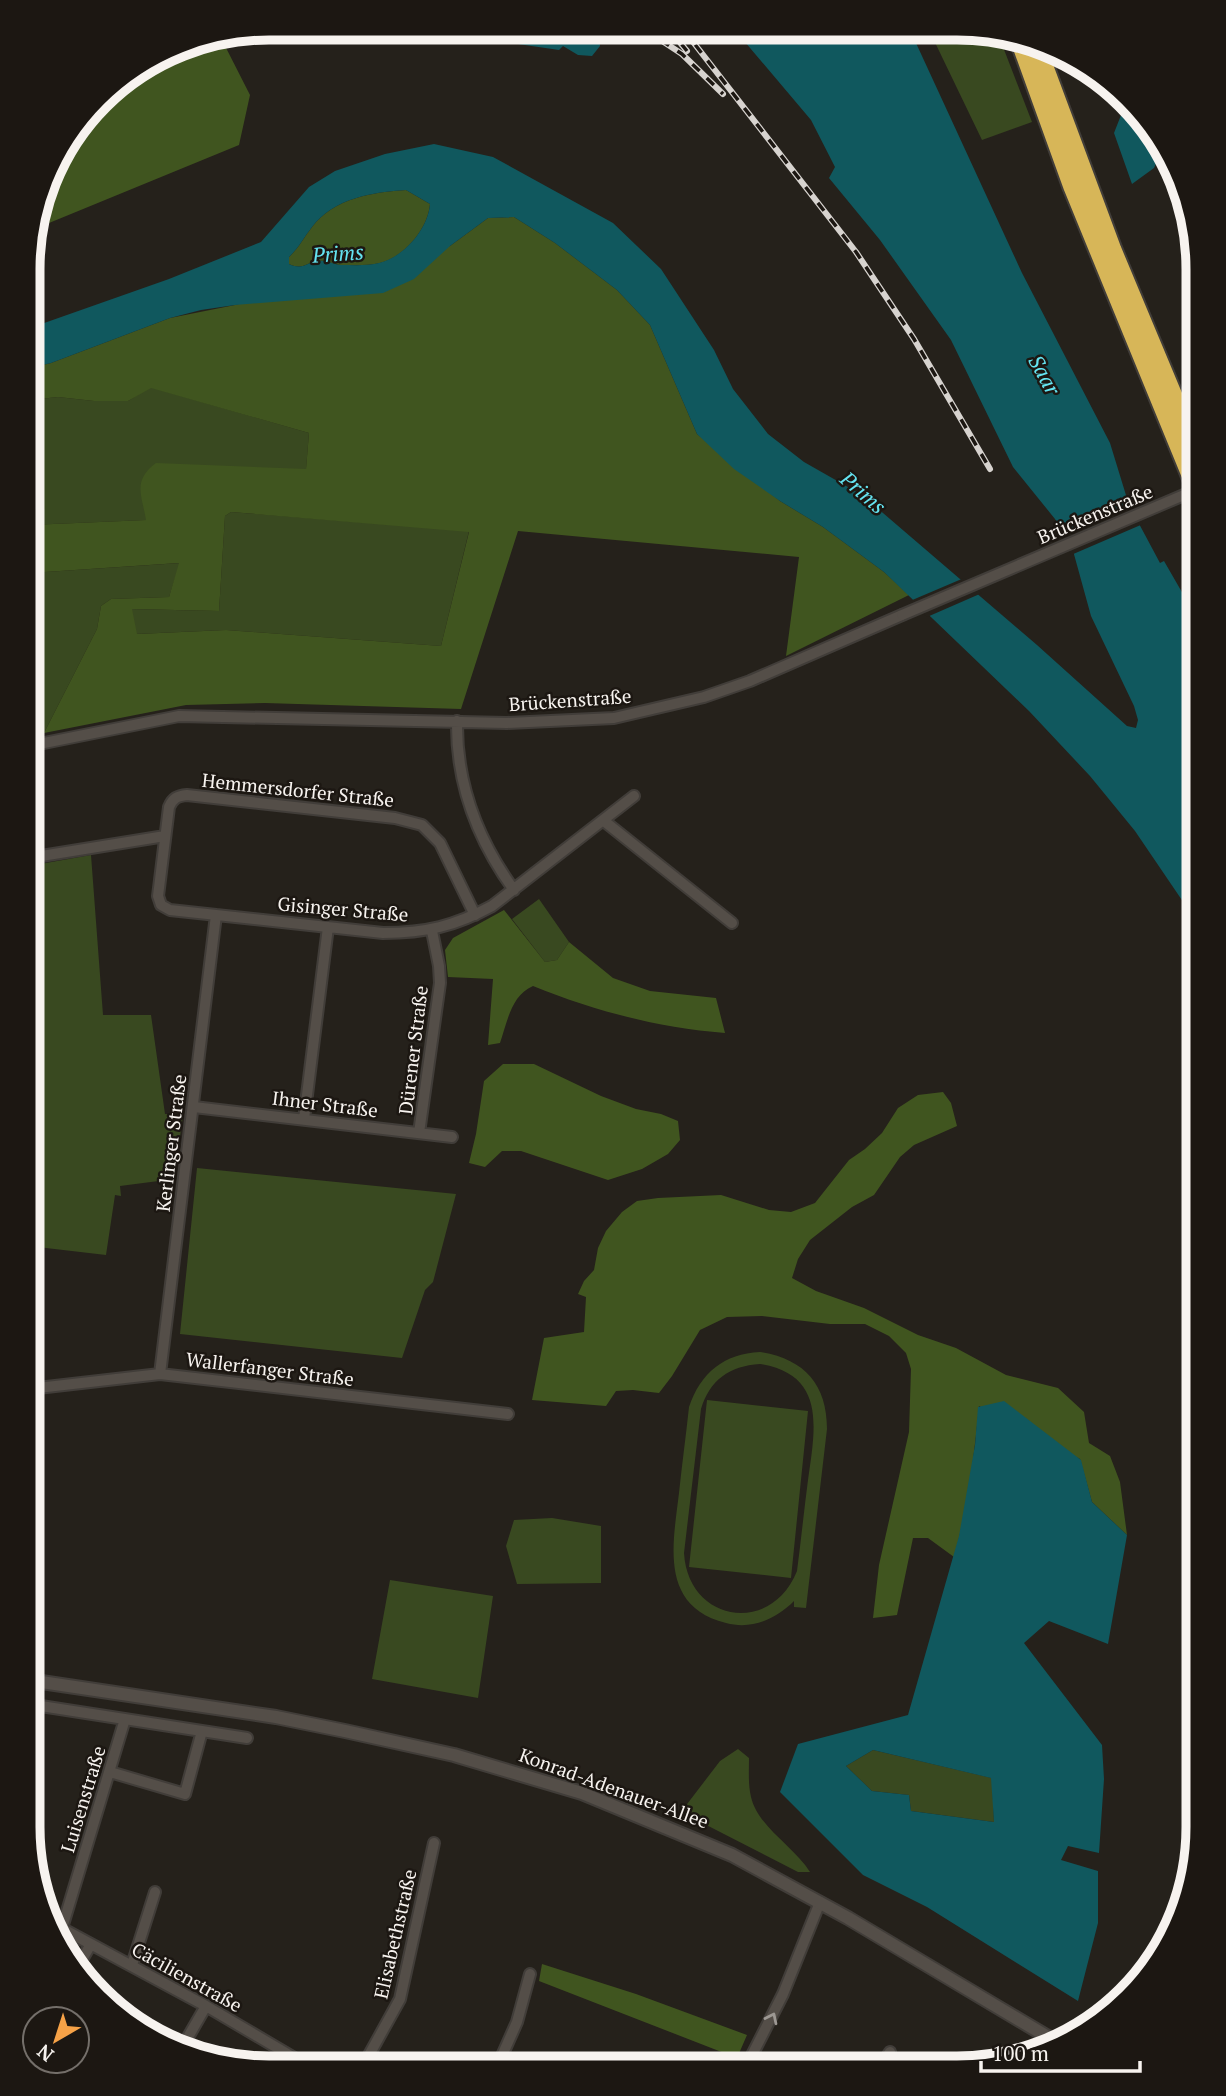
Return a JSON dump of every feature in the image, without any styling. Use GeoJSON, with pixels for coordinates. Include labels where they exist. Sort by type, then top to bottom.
{"type":"FeatureCollection","features":[{"type":"Feature","properties":{"kind":"highway"},"geometry":{"type":"LineString","coordinates":[[1023,51],[1083,212],[1186,461]]}},
{"type":"Feature","properties":{"kind":"highway"},"geometry":{"type":"LineString","coordinates":[[1040,57],[1112,250],[1186,427]]}},
{"type":"Feature","properties":{"kind":"street","name":"Brückenstraße"},"geometry":{"type":"LineString","coordinates":[[40,744],[179,716],[540,723],[614,718],[676,705],[750,681],[1186,495]]}},
{"type":"Feature","properties":{"kind":"street"},"geometry":{"type":"LineString","coordinates":[[457,721],[458,756],[466,799],[487,849],[514,890]]}},
{"type":"Feature","properties":{"kind":"street","name":"Hemmersdorfer Straße"},"geometry":{"type":"LineString","coordinates":[[161,905],[158,896],[169,807],[172,800],[178,796],[396,818],[422,825],[440,843],[475,915]]}},
{"type":"Feature","properties":{"kind":"street","name":"Gisinger Straße"},"geometry":{"type":"LineString","coordinates":[[161,905],[170,910],[383,933],[432,931],[475,915],[514,890],[634,796]]}},
{"type":"Feature","properties":{"kind":"street"},"geometry":{"type":"LineString","coordinates":[[604,821],[733,923]]}},
{"type":"Feature","properties":{"kind":"street"},"geometry":{"type":"LineString","coordinates":[[40,856],[165,836]]}},
{"type":"Feature","properties":{"kind":"street","name":"Kerlinger Straße"},"geometry":{"type":"LineString","coordinates":[[160,1374],[216,915]]}},
{"type":"Feature","properties":{"kind":"street"},"geometry":{"type":"LineString","coordinates":[[304,1119],[328,927]]}},
{"type":"Feature","properties":{"kind":"street","name":"Dürener Straße"},"geometry":{"type":"LineString","coordinates":[[419,1133],[440,983],[432,931]]}},
{"type":"Feature","properties":{"kind":"street","name":"Ihner Straße"},"geometry":{"type":"LineString","coordinates":[[194,1107],[452,1137]]}},
{"type":"Feature","properties":{"kind":"street","name":"Wallerfanger Straße"},"geometry":{"type":"LineString","coordinates":[[40,1389],[160,1374],[508,1414]]}},
{"type":"Feature","properties":{"kind":"street","name":"Konrad-Adenauer-Allee"},"geometry":{"type":"LineString","coordinates":[[40,1683],[275,1717],[410,1744],[499,1766],[591,1796],[732,1855],[820,1902],[1047,2037]]}},
{"type":"Feature","properties":{"kind":"street"},"geometry":{"type":"LineString","coordinates":[[40,1706],[247,1738]]}},
{"type":"Feature","properties":{"kind":"street","name":"Luisenstraße"},"geometry":{"type":"LineString","coordinates":[[63,1925],[125,1719]]}},
{"type":"Feature","properties":{"kind":"street"},"geometry":{"type":"LineString","coordinates":[[110,1772],[185,1794],[202,1731]]}},
{"type":"Feature","properties":{"kind":"street","name":"Elisabethstraße"},"geometry":{"type":"LineString","coordinates":[[369,2056],[400,2000],[434,1843]]}},
{"type":"Feature","properties":{"kind":"street"},"geometry":{"type":"LineString","coordinates":[[132,1965],[155,1892]]}},
{"type":"Feature","properties":{"kind":"street"},"geometry":{"type":"LineString","coordinates":[[751,2056],[794,1967],[820,1902]]}},
{"type":"Feature","properties":{"kind":"street","name":"Cäcilienstraße"},"geometry":{"type":"LineString","coordinates":[[66,1930],[291,2056]]}},
{"type":"Feature","properties":{"kind":"street"},"geometry":{"type":"LineString","coordinates":[[83,1958],[91,1944]]}},
{"type":"Feature","properties":{"kind":"street"},"geometry":{"type":"LineString","coordinates":[[502,2056],[517,2022],[530,1974]]}},
{"type":"Feature","properties":{"kind":"street"},"geometry":{"type":"LineString","coordinates":[[186,2040],[205,2006]]}},
{"type":"Feature","properties":{"kind":"street"},"geometry":{"type":"LineString","coordinates":[[888,2056],[890,2052]]}},
{"type":"Feature","properties":{"kind":"green space"},"geometry":{"type":"Polygon","coordinates":[[[934,40],[1002,45],[1032,122],[982,140],[934,40]]]}},
{"type":"Feature","properties":{"kind":"green space"},"geometry":{"type":"Polygon","coordinates":[[[225,45],[250,95],[239,145],[45,225],[52,196],[71,155],[97,118],[118,97],[142,79],[196,52],[225,45]]]}},
{"type":"Feature","properties":{"kind":"green space"},"geometry":{"type":"Polygon","coordinates":[[[406,190],[430,204],[420,232],[398,255],[371,265],[341,265],[323,261],[302,266],[289,264],[289,257],[312,227],[331,209],[355,198],[406,190]]]}},
{"type":"Feature","properties":{"kind":"green space"},"geometry":{"type":"Polygon","coordinates":[[[514,217],[555,243],[617,290],[650,325],[697,434],[780,501],[823,527],[884,572],[909,595],[786,656],[799,557],[518,531],[461,709],[265,703],[186,705],[44,733],[97,629],[101,606],[111,599],[169,597],[179,563],[40,572],[40,525],[146,520],[141,482],[156,463],[306,469],[309,433],[151,388],[128,401],[58,397],[40,399],[40,366],[170,318],[235,305],[450,246],[488,218],[514,217]],[[231,512],[225,516],[219,611],[132,609],[137,634],[226,630],[441,646],[469,532],[231,512]]]}},
{"type":"Feature","properties":{"kind":"green space"},"geometry":{"type":"Polygon","coordinates":[[[150,387],[309,433],[306,470],[147,520],[40,525],[40,399],[58,397],[128,401],[150,387]]]}},
{"type":"Feature","properties":{"kind":"green space"},"geometry":{"type":"Polygon","coordinates":[[[231,512],[469,531],[441,646],[226,630],[136,634],[131,609],[219,611],[225,516],[231,512]]]}},
{"type":"Feature","properties":{"kind":"green space"},"geometry":{"type":"Polygon","coordinates":[[[180,563],[169,597],[111,599],[101,606],[97,629],[44,733],[40,733],[40,572],[180,563]]]}},
{"type":"Feature","properties":{"kind":"green space"},"geometry":{"type":"Polygon","coordinates":[[[91,855],[103,1015],[151,1015],[165,1114],[183,1115],[174,1179],[120,1186],[121,1196],[115,1195],[106,1255],[40,1247],[40,864],[91,855]]]}},
{"type":"Feature","properties":{"kind":"green space"},"geometry":{"type":"Polygon","coordinates":[[[539,899],[569,942],[557,960],[545,962],[512,919],[539,899]]]}},
{"type":"Feature","properties":{"kind":"green space"},"geometry":{"type":"Polygon","coordinates":[[[504,910],[545,962],[557,960],[569,942],[613,978],[650,991],[716,998],[725,1033],[628,1017],[533,986],[515,1003],[500,1043],[488,1045],[493,979],[448,977],[445,950],[453,938],[504,910]]]}},
{"type":"Feature","properties":{"kind":"green space"},"geometry":{"type":"Polygon","coordinates":[[[503,1064],[534,1064],[601,1096],[678,1121],[680,1140],[668,1154],[642,1169],[608,1180],[521,1151],[502,1151],[485,1167],[469,1163],[484,1081],[503,1064]]]}},
{"type":"Feature","properties":{"kind":"green space"},"geometry":{"type":"Polygon","coordinates":[[[943,1092],[951,1103],[957,1126],[914,1145],[900,1157],[874,1195],[852,1207],[810,1240],[798,1259],[792,1278],[816,1291],[864,1308],[918,1335],[956,1348],[1006,1375],[1058,1388],[1084,1412],[1089,1443],[1110,1456],[1120,1482],[1127,1535],[1092,1502],[1080,1459],[979,1406],[970,1482],[954,1557],[928,1538],[913,1538],[897,1615],[873,1618],[879,1565],[909,1432],[911,1369],[906,1353],[889,1336],[865,1324],[830,1324],[762,1316],[727,1317],[700,1330],[659,1393],[616,1391],[606,1406],[532,1400],[544,1338],[584,1332],[586,1297],[578,1294],[584,1281],[594,1270],[598,1248],[606,1231],[622,1212],[637,1201],[721,1195],[769,1210],[791,1212],[815,1203],[849,1160],[882,1133],[898,1108],[918,1095],[943,1092]]]}},
{"type":"Feature","properties":{"kind":"green space"},"geometry":{"type":"Polygon","coordinates":[[[197,1168],[456,1194],[433,1282],[425,1290],[402,1358],[180,1334],[197,1168]]]}},
{"type":"Feature","properties":{"kind":"green space"},"geometry":{"type":"Polygon","coordinates":[[[760,1352],[776,1355],[810,1376],[823,1399],[827,1429],[806,1608],[794,1607],[794,1601],[771,1618],[754,1624],[736,1625],[704,1615],[690,1603],[680,1588],[675,1571],[674,1532],[689,1407],[707,1375],[725,1361],[760,1352]],[[760,1364],[730,1371],[715,1383],[701,1409],[684,1553],[689,1576],[700,1594],[715,1606],[732,1612],[751,1612],[769,1605],[785,1592],[797,1571],[814,1424],[812,1407],[806,1392],[797,1380],[782,1370],[760,1364]]]}},
{"type":"Feature","properties":{"kind":"green space"},"geometry":{"type":"Polygon","coordinates":[[[707,1400],[808,1411],[791,1578],[689,1567],[707,1400]]]}},
{"type":"Feature","properties":{"kind":"green space"},"geometry":{"type":"Polygon","coordinates":[[[552,1518],[601,1526],[601,1583],[517,1584],[506,1546],[514,1520],[552,1518]]]}},
{"type":"Feature","properties":{"kind":"green space"},"geometry":{"type":"Polygon","coordinates":[[[390,1580],[493,1596],[478,1698],[372,1679],[390,1580]]]}},
{"type":"Feature","properties":{"kind":"green space"},"geometry":{"type":"Polygon","coordinates":[[[738,1749],[749,1758],[749,1787],[755,1808],[810,1872],[798,1872],[681,1812],[720,1761],[738,1749]]]}},
{"type":"Feature","properties":{"kind":"green space"},"geometry":{"type":"Polygon","coordinates":[[[873,1750],[992,1778],[994,1822],[911,1811],[909,1795],[872,1791],[846,1766],[873,1750]]]}},
{"type":"Feature","properties":{"kind":"green space"},"geometry":{"type":"Polygon","coordinates":[[[542,1964],[636,1994],[747,2035],[738,2056],[732,2056],[539,1981],[542,1964]]]}},
{"type":"Feature","properties":{"kind":"water","name":"Saar"},"geometry":{"type":"Polygon","coordinates":[[[744,40],[915,40],[1022,273],[1110,443],[1129,505],[1160,563],[1164,561],[1186,599],[1186,906],[1135,831],[1090,776],[1029,711],[884,572],[823,527],[734,469],[697,434],[650,325],[617,290],[555,243],[514,217],[488,218],[450,246],[414,279],[383,293],[201,310],[170,318],[40,366],[40,324],[169,279],[261,242],[309,187],[335,171],[385,154],[434,144],[493,157],[613,223],[661,269],[714,350],[733,389],[768,434],[804,462],[862,495],[1127,726],[1136,728],[1138,720],[1134,706],[1091,616],[1072,547],[1055,519],[1013,467],[951,340],[880,240],[829,178],[835,167],[811,120],[744,40]],[[406,190],[355,198],[331,209],[321,217],[289,257],[289,264],[302,266],[323,261],[338,265],[365,265],[388,260],[413,241],[430,204],[406,190]]]}},
{"type":"Feature","properties":{"kind":"water"},"geometry":{"type":"Polygon","coordinates":[[[480,41],[599,41],[600,46],[592,56],[578,55],[563,46],[559,50],[518,44],[485,44],[480,41]]]}},
{"type":"Feature","properties":{"kind":"water"},"geometry":{"type":"Polygon","coordinates":[[[1123,111],[1158,160],[1154,168],[1132,184],[1114,133],[1123,111]]]}},
{"type":"Feature","properties":{"kind":"water"},"geometry":{"type":"Polygon","coordinates":[[[1004,1401],[1081,1460],[1092,1502],[1127,1535],[1108,1644],[1049,1621],[1024,1643],[1102,1745],[1104,1779],[1099,1853],[1068,1846],[1061,1860],[1098,1871],[1098,1923],[1078,2001],[927,1907],[863,1875],[780,1792],[798,1744],[908,1715],[959,1536],[975,1445],[978,1407],[1004,1401]],[[873,1750],[846,1766],[872,1791],[909,1795],[911,1811],[994,1822],[991,1778],[873,1750]]]}},
{"type":"Feature","properties":{"kind":"pier"},"geometry":{"type":"Polygon","coordinates":[[[1133,505],[1143,524],[1071,555],[1061,536],[1133,505]]]}},
{"type":"Feature","properties":{"kind":"pier"},"geometry":{"type":"Polygon","coordinates":[[[964,578],[982,593],[927,617],[910,601],[964,578]]]}},
{"type":"Feature","properties":{"kind":"railway"},"geometry":{"type":"LineString","coordinates":[[661,40],[682,54],[723,94]]}},
{"type":"Feature","properties":{"kind":"railway"},"geometry":{"type":"LineString","coordinates":[[678,40],[687,51]]}},
{"type":"Feature","properties":{"kind":"railway"},"geometry":{"type":"LineString","coordinates":[[692,40],[856,252],[914,339],[990,469]]}},
{"type":"Feature","properties":{"kind":"water label","name":"Prims"},"geometry":{"type":"Point","coordinates":[338,254]}},
{"type":"Feature","properties":{"kind":"water label","name":"Prims"},"geometry":{"type":"Point","coordinates":[863,493]}}]}
